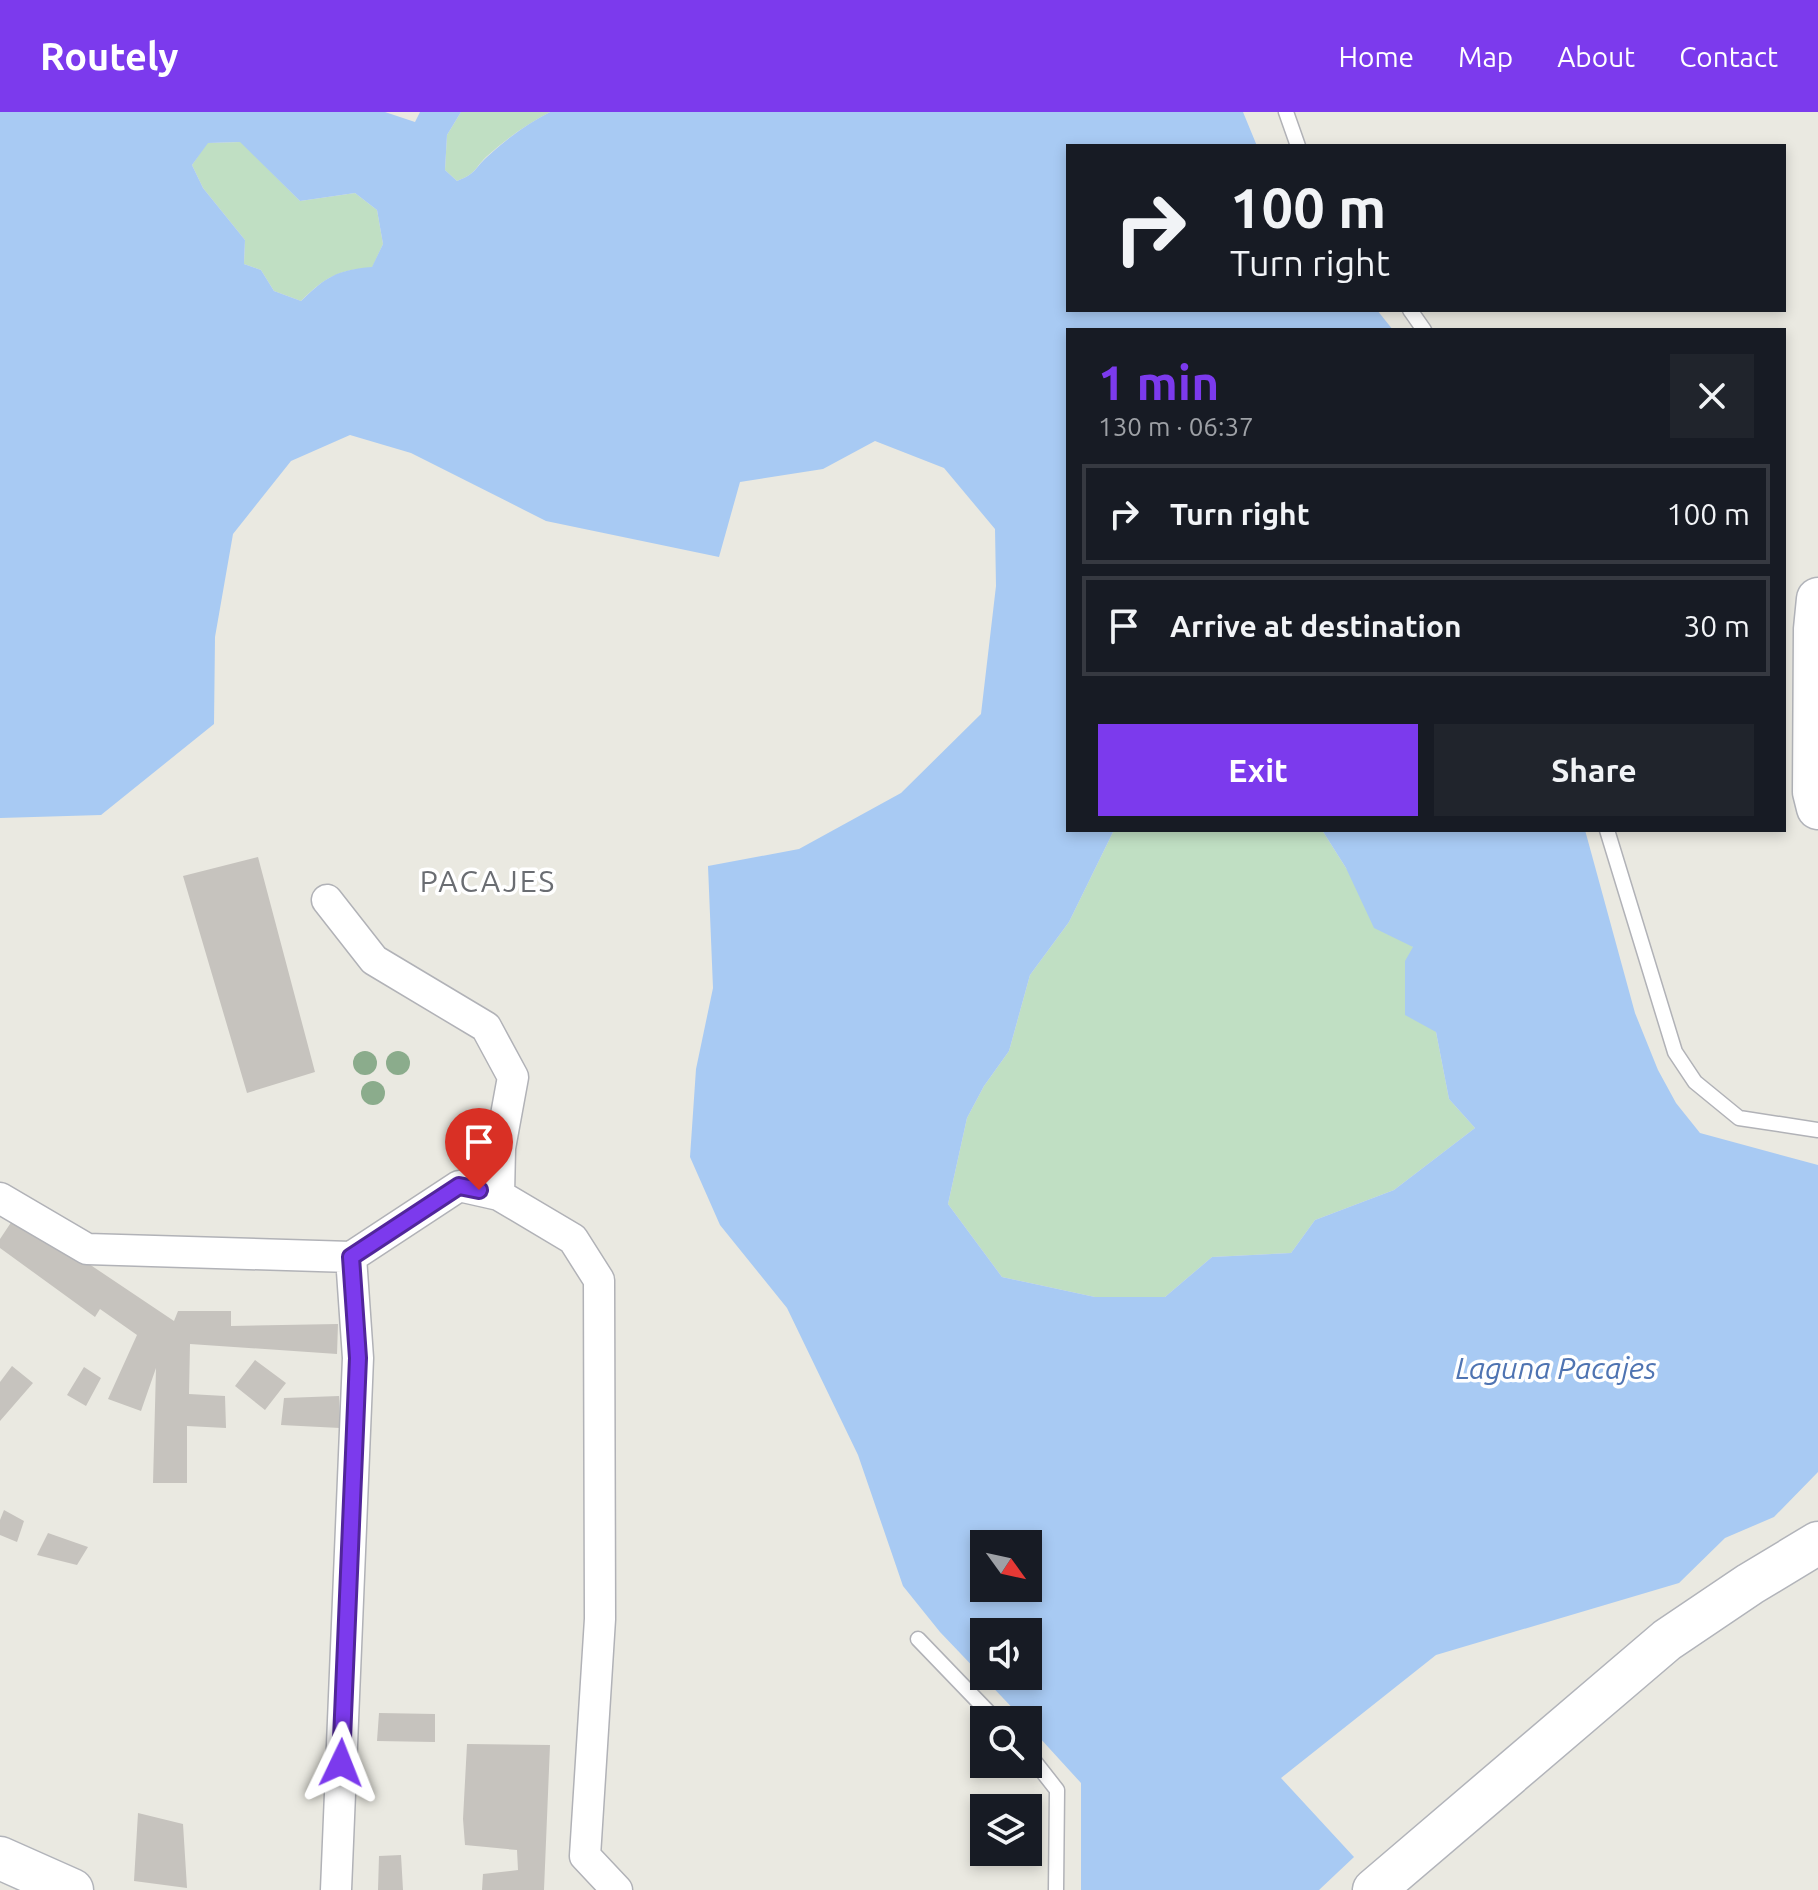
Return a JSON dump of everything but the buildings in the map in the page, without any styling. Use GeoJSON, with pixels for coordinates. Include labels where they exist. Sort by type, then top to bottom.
{"type":"FeatureCollection","features":[{"type":"Feature","properties":{"kind":"main road"},"geometry":{"type":"LineString","coordinates":[[1817,620],[1814,792],[1818,808]]}},
{"type":"Feature","properties":{"kind":"main road"},"geometry":{"type":"LineString","coordinates":[[1374,1890],[1667,1640],[1818,1543]]}},
{"type":"Feature","properties":{"kind":"main road"},"geometry":{"type":"LineString","coordinates":[[0,1858],[72,1890]]}},
{"type":"Feature","properties":{"kind":"street"},"geometry":{"type":"LineString","coordinates":[[327,900],[374,960],[486,1027],[513,1077],[500,1148],[499,1195]]}},
{"type":"Feature","properties":{"kind":"street"},"geometry":{"type":"LineString","coordinates":[[1,1200],[87,1249],[351,1257],[459,1186],[499,1195],[573,1239],[599,1280],[600,1619],[585,1856],[617,1890]]}},
{"type":"Feature","properties":{"kind":"street"},"geometry":{"type":"LineString","coordinates":[[336,1890],[358,1358],[351,1257]]}},
{"type":"Feature","properties":{"kind":"lane"},"geometry":{"type":"LineString","coordinates":[[1286,112],[1297,144]]}},
{"type":"Feature","properties":{"kind":"lane"},"geometry":{"type":"LineString","coordinates":[[1608,832],[1675,1052],[1695,1082],[1739,1118],[1818,1130]]}},
{"type":"Feature","properties":{"kind":"lane"},"geometry":{"type":"LineString","coordinates":[[918,1639],[983,1706]]}},
{"type":"Feature","properties":{"kind":"lane"},"geometry":{"type":"LineString","coordinates":[[1042,1771],[1057,1790],[1056,1890]]}},
{"type":"Feature","properties":{"kind":"green space"},"geometry":{"type":"Polygon","coordinates":[[[461,112],[550,112],[509,138],[472,173],[457,181],[445,170],[447,135],[461,112]]]}},
{"type":"Feature","properties":{"kind":"green space"},"geometry":{"type":"Polygon","coordinates":[[[241,142],[300,201],[355,193],[377,210],[383,244],[372,268],[350,270],[333,276],[301,301],[274,291],[261,270],[244,264],[245,240],[203,188],[192,165],[207,143],[241,142]]]}},
{"type":"Feature","properties":{"kind":"green space"},"geometry":{"type":"Polygon","coordinates":[[[1113,832],[1323,832],[1346,868],[1413,947],[1436,1032],[1449,1099],[1475,1128],[1394,1190],[1315,1220],[1291,1253],[1212,1257],[1165,1297],[1095,1297],[1002,1277],[948,1204],[967,1118],[984,1086],[1009,1051],[1030,975],[1069,922],[1113,832]]]}},
{"type":"Feature","properties":{"kind":"water","name":"Laguna Pacajes"},"geometry":{"type":"Polygon","coordinates":[[[0,112],[385,112],[415,122],[420,112],[461,112],[447,135],[445,170],[457,181],[472,173],[509,138],[550,112],[1243,112],[1256,144],[1066,144],[1066,312],[1379,312],[1391,328],[1066,328],[1066,832],[1113,832],[1069,922],[1030,975],[1009,1051],[984,1086],[967,1118],[948,1204],[1002,1277],[1095,1297],[1165,1297],[1212,1257],[1291,1253],[1315,1220],[1394,1190],[1475,1128],[1449,1099],[1436,1032],[1405,1015],[1405,961],[1413,947],[1374,928],[1346,868],[1323,832],[1586,832],[1635,1013],[1658,1070],[1676,1103],[1700,1133],[1818,1165],[1818,1472],[1774,1517],[1725,1538],[1679,1583],[1436,1655],[1281,1778],[1354,1857],[1319,1890],[1081,1890],[1081,1783],[1042,1740],[1042,1706],[1011,1706],[995,1690],[1042,1690],[1042,1618],[970,1618],[970,1663],[903,1586],[858,1455],[787,1308],[720,1225],[690,1157],[696,1069],[713,988],[708,866],[799,849],[901,793],[981,714],[996,586],[995,529],[944,468],[875,441],[823,469],[740,482],[719,557],[546,521],[411,453],[350,435],[291,461],[233,534],[215,637],[214,724],[101,815],[0,818],[0,112]],[[240,142],[208,143],[192,165],[203,188],[245,240],[244,264],[261,270],[274,291],[301,301],[332,276],[372,267],[383,244],[377,210],[355,193],[300,201],[240,142]]]}},
{"type":"Feature","properties":{"kind":"district","name":"PACAJES"},"geometry":{"type":"Point","coordinates":[488,881]}},
{"type":"Feature","properties":{"kind":"route"},"geometry":{"type":"LineString","coordinates":[[341,1763],[358,1358],[351,1257],[459,1186],[479,1190]]}}]}
